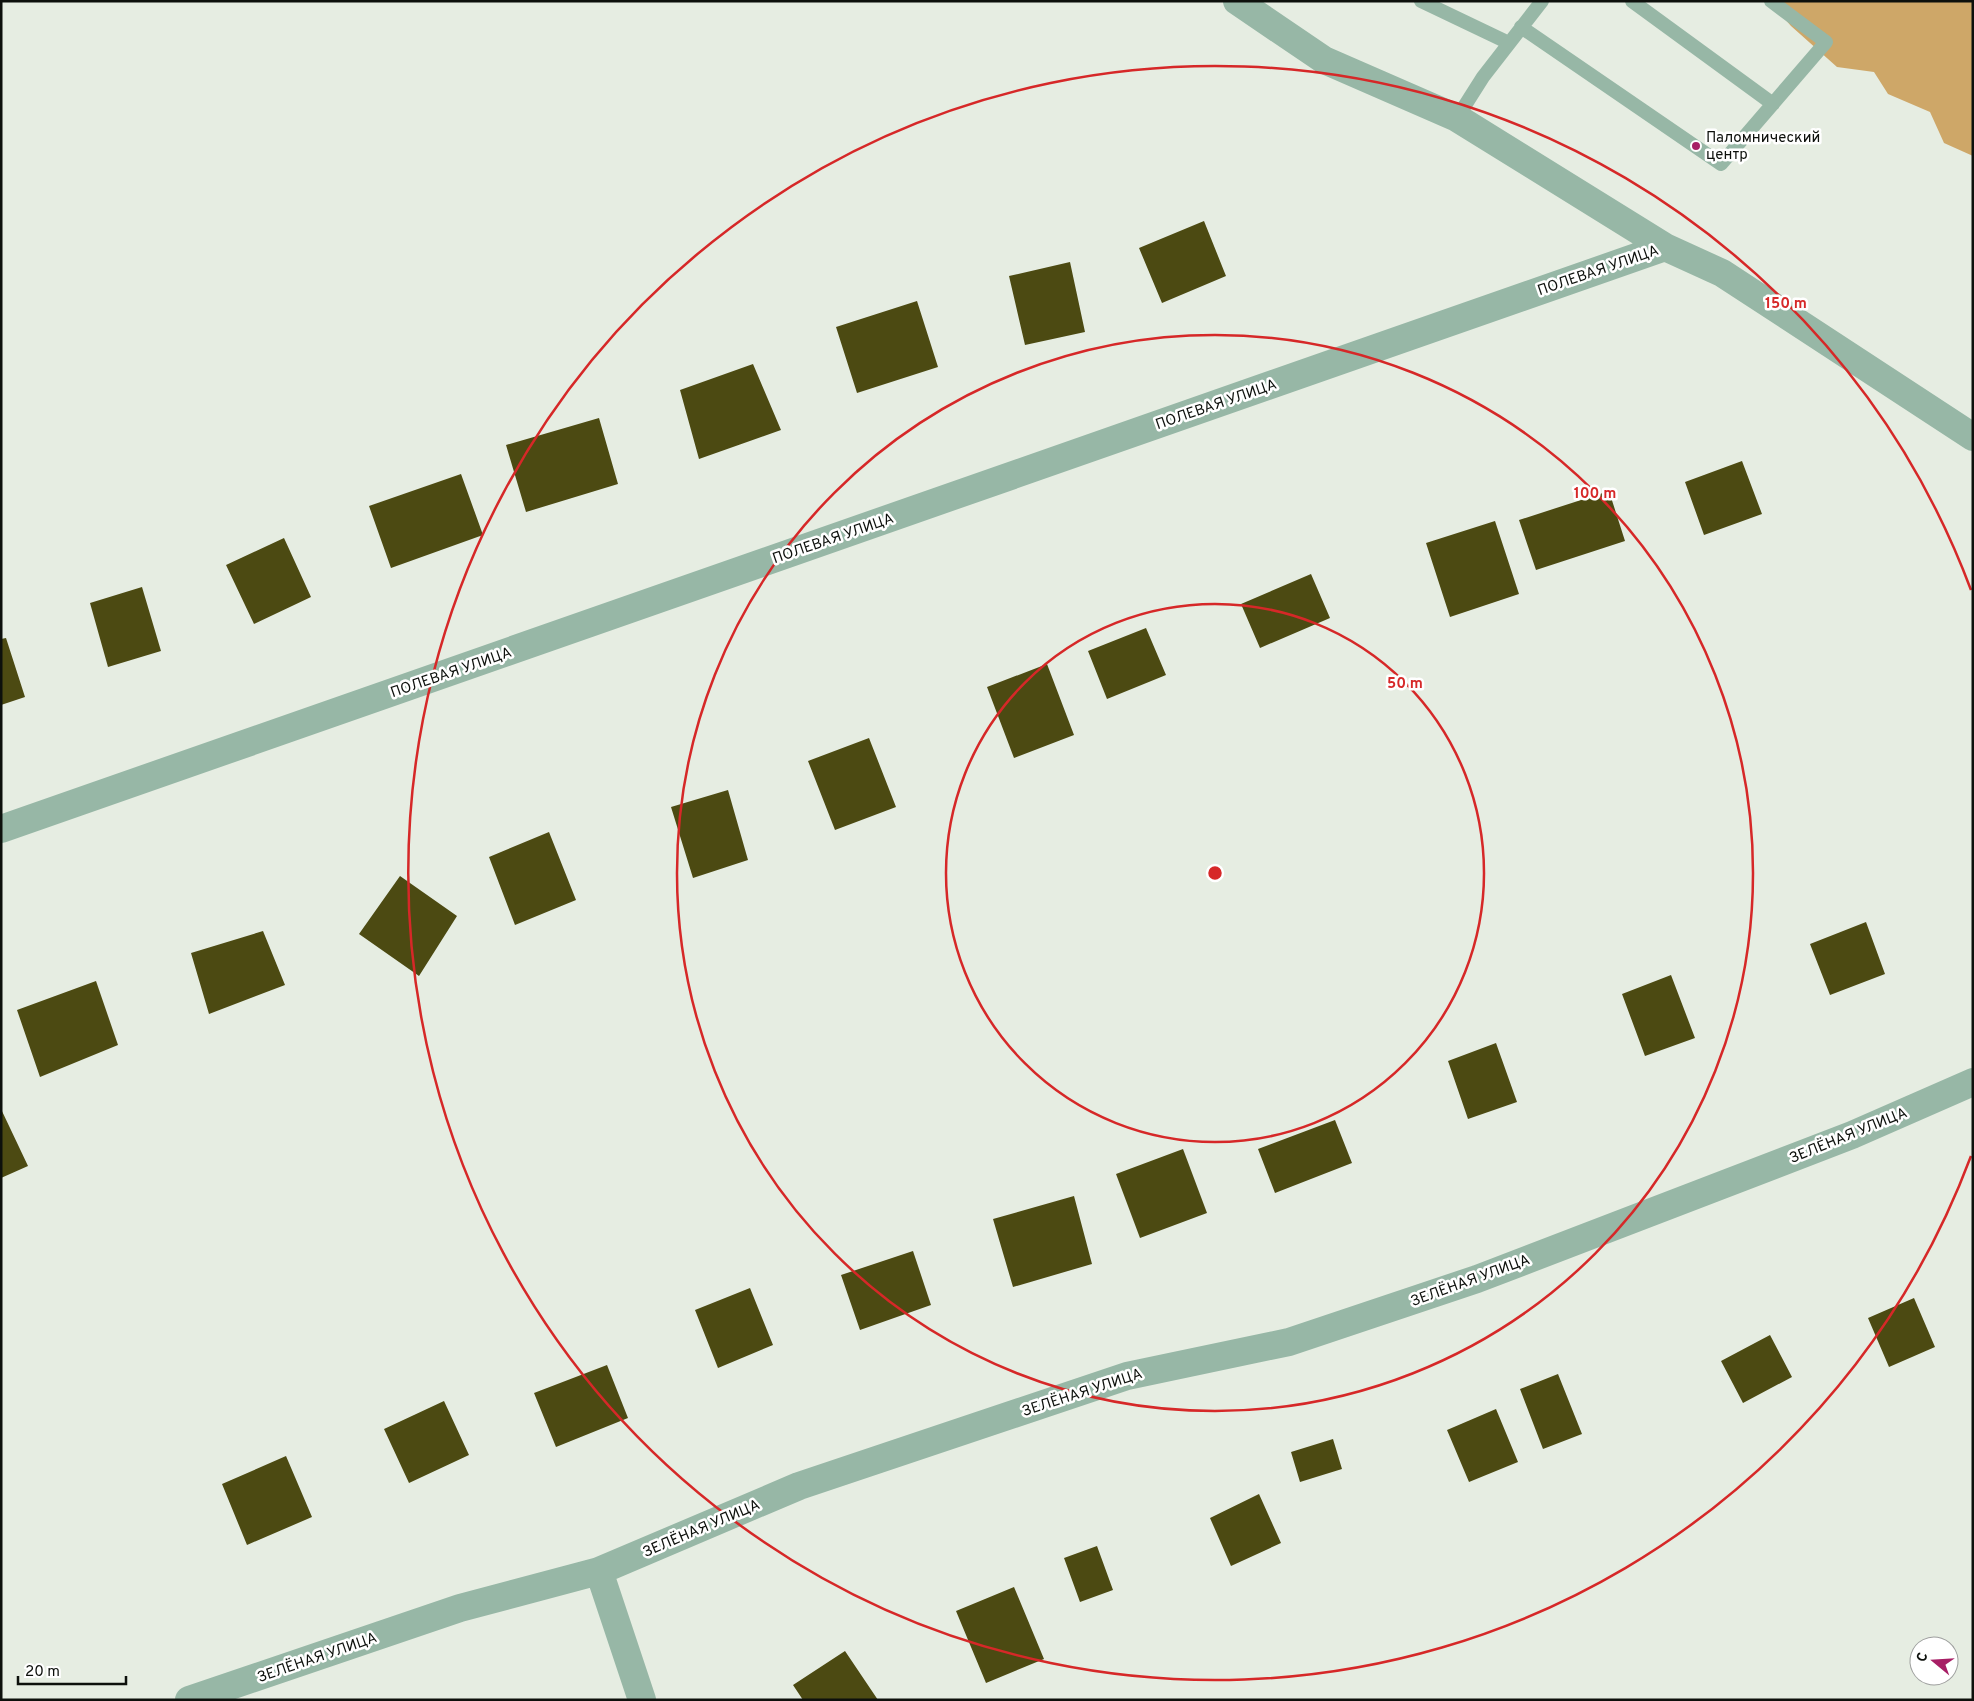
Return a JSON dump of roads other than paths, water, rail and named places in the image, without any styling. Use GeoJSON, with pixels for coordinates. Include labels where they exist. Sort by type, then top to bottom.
{"type":"FeatureCollection","features":[{"type":"Feature","properties":{"kind":"street"},"geometry":{"type":"LineString","coordinates":[[1237,1],[1324,60],[1457,118],[1665,246],[1722,273],[1973,437]]}},
{"type":"Feature","properties":{"kind":"street","name":"ПОЛЕВАЯ УЛИЦА"},"geometry":{"type":"LineString","coordinates":[[1,829],[1665,246]]}},
{"type":"Feature","properties":{"kind":"street","name":"ЗЕЛЁНАЯ УЛИЦА"},"geometry":{"type":"LineString","coordinates":[[189,1700],[460,1608],[599,1571],[799,1486],[1127,1376],[1289,1342],[1477,1279],[1852,1135],[1973,1082]]}},
{"type":"Feature","properties":{"kind":"street"},"geometry":{"type":"LineString","coordinates":[[599,1571],[642,1700]]}},
{"type":"Feature","properties":{"kind":"lane"},"geometry":{"type":"LineString","coordinates":[[1421,1],[1509,43]]}},
{"type":"Feature","properties":{"kind":"lane"},"geometry":{"type":"LineString","coordinates":[[1457,118],[1483,77],[1542,1]]}},
{"type":"Feature","properties":{"kind":"lane"},"geometry":{"type":"LineString","coordinates":[[1632,1],[1773,104]]}},
{"type":"Feature","properties":{"kind":"lane"},"geometry":{"type":"LineString","coordinates":[[1521,27],[1720,164],[1826,42],[1771,1]]}},
{"type":"Feature","properties":{"kind":"place","name":"Паломнический центр"},"geometry":{"type":"Point","coordinates":[1696,146]}}]}
